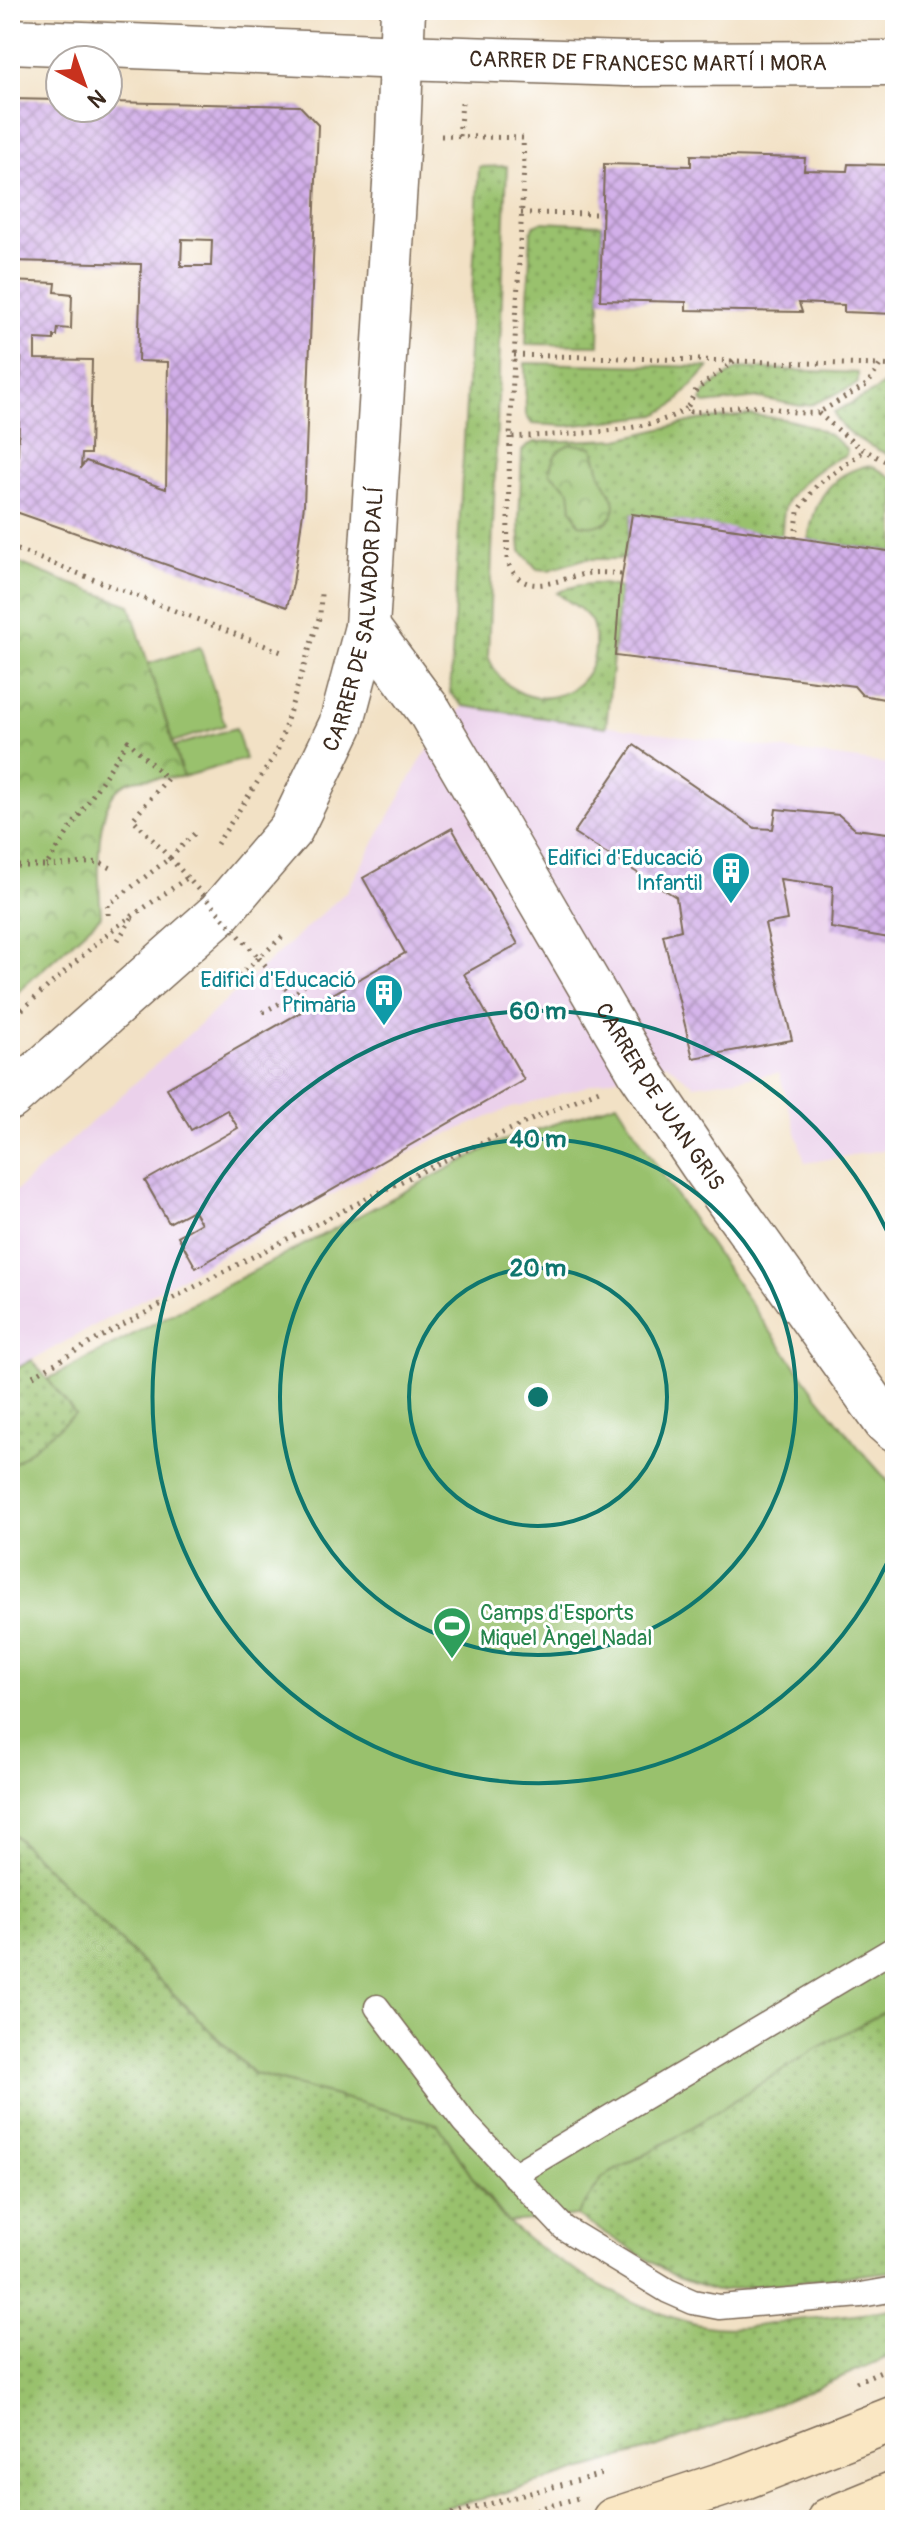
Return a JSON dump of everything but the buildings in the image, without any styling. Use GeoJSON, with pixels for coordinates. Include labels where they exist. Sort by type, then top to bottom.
{"type":"FeatureCollection","features":[{"type":"Feature","properties":{"kind":"main road"},"geometry":{"type":"LineString","coordinates":[[614,2520],[739,2479],[895,2418]]}},
{"type":"Feature","properties":{"kind":"main road"},"geometry":{"type":"LineString","coordinates":[[829,2520],[895,2493]]}},
{"type":"Feature","properties":{"kind":"street","name":"CARRER DE SALVADOR DALÍ"},"geometry":{"type":"LineString","coordinates":[[10,1098],[219,913],[291,829],[341,725],[367,627],[403,10]]}},
{"type":"Feature","properties":{"kind":"street","name":"CARRER DE FRANCESC MARTÍ I MORA"},"geometry":{"type":"LineString","coordinates":[[10,41],[625,64],[895,63]]}},
{"type":"Feature","properties":{"kind":"street","name":"CARRER DE JUAN GRIS"},"geometry":{"type":"LineString","coordinates":[[367,627],[430,712],[640,1072],[821,1331],[886,1422],[895,1430]]}},
{"type":"Feature","properties":{"kind":"lane"},"geometry":{"type":"LineString","coordinates":[[513,2175],[895,1948]]}},
{"type":"Feature","properties":{"kind":"lane"},"geometry":{"type":"LineString","coordinates":[[377,2007],[464,2122],[564,2228],[668,2291],[693,2302],[719,2307],[861,2295],[895,2289]]}},
{"type":"Feature","properties":{"kind":"path"},"geometry":{"type":"LineString","coordinates":[[459,136],[523,138],[510,437],[507,560],[510,570],[535,586],[546,586],[568,577],[593,573],[622,574]]}},
{"type":"Feature","properties":{"kind":"path"},"geometry":{"type":"LineString","coordinates":[[521,213],[603,214]]}},
{"type":"Feature","properties":{"kind":"path"},"geometry":{"type":"LineString","coordinates":[[514,355],[895,366]]}},
{"type":"Feature","properties":{"kind":"path"},"geometry":{"type":"LineString","coordinates":[[510,437],[559,435],[656,423],[687,408],[696,390],[734,361]]}},
{"type":"Feature","properties":{"kind":"path"},"geometry":{"type":"LineString","coordinates":[[687,408],[691,412],[709,412],[756,406],[802,414],[818,413],[868,384],[880,365]]}},
{"type":"Feature","properties":{"kind":"path"},"geometry":{"type":"LineString","coordinates":[[818,413],[865,450],[895,466]]}},
{"type":"Feature","properties":{"kind":"path"},"geometry":{"type":"LineString","coordinates":[[795,538],[798,512],[817,485],[865,450]]}},
{"type":"Feature","properties":{"kind":"path"},"geometry":{"type":"LineString","coordinates":[[10,547],[284,653]]}},
{"type":"Feature","properties":{"kind":"path"},"geometry":{"type":"LineString","coordinates":[[209,855],[277,752],[320,615],[322,584]]}},
{"type":"Feature","properties":{"kind":"path"},"geometry":{"type":"LineString","coordinates":[[46,866],[128,741],[167,779],[133,819],[292,997]]}},
{"type":"Feature","properties":{"kind":"path"},"geometry":{"type":"LineString","coordinates":[[108,915],[108,905],[170,858],[197,831]]}},
{"type":"Feature","properties":{"kind":"path"},"geometry":{"type":"LineString","coordinates":[[10,866],[99,862],[111,868]]}},
{"type":"Feature","properties":{"kind":"path"},"geometry":{"type":"LineString","coordinates":[[10,1020],[112,930],[189,877]]}},
{"type":"Feature","properties":{"kind":"path"},"geometry":{"type":"LineString","coordinates":[[239,976],[282,937]]}},
{"type":"Feature","properties":{"kind":"path"},"geometry":{"type":"LineString","coordinates":[[263,1012],[292,997],[313,975]]}},
{"type":"Feature","properties":{"kind":"path"},"geometry":{"type":"LineString","coordinates":[[33,1376],[107,1332],[360,1201],[501,1132],[640,1072]]}},
{"type":"Feature","properties":{"kind":"path"},"geometry":{"type":"LineString","coordinates":[[843,2388],[895,2365]]}},
{"type":"Feature","properties":{"kind":"path"},"geometry":{"type":"LineString","coordinates":[[429,2520],[615,2469]]}},
{"type":"Feature","properties":{"kind":"shaded area"},"geometry":{"type":"Polygon","coordinates":[[[463,706],[895,765],[895,1148],[805,1163],[779,1073],[694,1085],[666,1063],[508,1109],[428,1142],[10,1372],[10,1196],[347,891],[422,758],[463,706]]]}},
{"type":"Feature","properties":{"kind":"green space"},"geometry":{"type":"Polygon","coordinates":[[[507,166],[488,656],[501,677],[517,691],[535,697],[554,696],[570,690],[584,677],[593,660],[595,639],[591,621],[584,612],[557,593],[588,584],[620,588],[606,727],[463,706],[450,693],[479,167],[507,166]]]}},
{"type":"Feature","properties":{"kind":"green space"},"geometry":{"type":"Polygon","coordinates":[[[542,222],[602,225],[599,345],[526,344],[531,231],[534,225],[542,222]]]}},
{"type":"Feature","properties":{"kind":"green space"},"geometry":{"type":"Polygon","coordinates":[[[525,363],[709,367],[674,405],[656,415],[568,426],[532,424],[526,415],[525,363]]]}},
{"type":"Feature","properties":{"kind":"green space"},"geometry":{"type":"Polygon","coordinates":[[[739,368],[858,373],[858,383],[813,404],[801,406],[759,398],[705,404],[701,401],[705,392],[739,368]]]}},
{"type":"Feature","properties":{"kind":"green space"},"geometry":{"type":"Polygon","coordinates":[[[895,376],[895,458],[850,433],[834,412],[875,391],[895,376]]]}},
{"type":"Feature","properties":{"kind":"green space"},"geometry":{"type":"Polygon","coordinates":[[[750,415],[814,427],[847,450],[846,455],[812,475],[790,497],[785,508],[781,537],[632,514],[625,559],[584,559],[549,570],[537,569],[521,551],[522,451],[528,445],[535,442],[619,439],[698,420],[750,415]]]}},
{"type":"Feature","properties":{"kind":"green space"},"geometry":{"type":"Polygon","coordinates":[[[572,444],[592,447],[594,451],[601,476],[615,505],[607,522],[595,526],[579,524],[572,509],[570,490],[550,473],[556,454],[572,444]]]}},
{"type":"Feature","properties":{"kind":"green space"},"geometry":{"type":"Polygon","coordinates":[[[867,466],[895,479],[895,552],[808,540],[815,512],[828,488],[843,475],[867,466]]]}},
{"type":"Feature","properties":{"kind":"green space"},"geometry":{"type":"Polygon","coordinates":[[[10,559],[130,605],[183,777],[133,780],[116,791],[107,805],[102,823],[99,864],[101,916],[10,999],[10,559]]]}},
{"type":"Feature","properties":{"kind":"green space"},"geometry":{"type":"Polygon","coordinates":[[[200,647],[225,725],[173,742],[148,664],[200,647]]]}},
{"type":"Feature","properties":{"kind":"green space"},"geometry":{"type":"Polygon","coordinates":[[[236,728],[245,759],[183,777],[174,746],[236,728]]]}},
{"type":"Feature","properties":{"kind":"green space","name":"Camps d'Esports Miquel Àngel Nadal"},"geometry":{"type":"Polygon","coordinates":[[[617,1103],[673,1191],[765,1324],[816,1394],[895,1489],[895,2006],[817,2048],[678,2136],[603,2177],[577,2216],[508,2222],[471,2175],[438,2124],[253,2073],[10,1831],[10,1467],[75,1414],[48,1379],[497,1143],[617,1103]]]}},
{"type":"Feature","properties":{"kind":"green space"},"geometry":{"type":"Polygon","coordinates":[[[32,1360],[76,1415],[10,1467],[10,1372],[32,1360]]]}},
{"type":"Feature","properties":{"kind":"green space"},"geometry":{"type":"Polygon","coordinates":[[[10,1831],[252,2073],[438,2124],[471,2176],[509,2223],[577,2272],[662,2314],[713,2327],[747,2327],[895,2308],[895,2354],[785,2401],[655,2448],[486,2498],[391,2520],[10,2520],[10,1831]]]}},
{"type":"Feature","properties":{"kind":"green space"},"geometry":{"type":"Polygon","coordinates":[[[895,2006],[895,2271],[715,2291],[678,2278],[577,2216],[603,2177],[678,2136],[817,2048],[895,2006]]]}},
{"type":"Feature","properties":{"kind":"place","name":"Edifici d'Educació Infantil"},"geometry":{"type":"Point","coordinates":[731,905]}},
{"type":"Feature","properties":{"kind":"place","name":"Edifici d'Educació Primària"},"geometry":{"type":"Point","coordinates":[384,1027]}},
{"type":"Feature","properties":{"kind":"place","name":"Camps d'Esports Miquel Àngel Nadal"},"geometry":{"type":"Point","coordinates":[452,1660]}}]}
